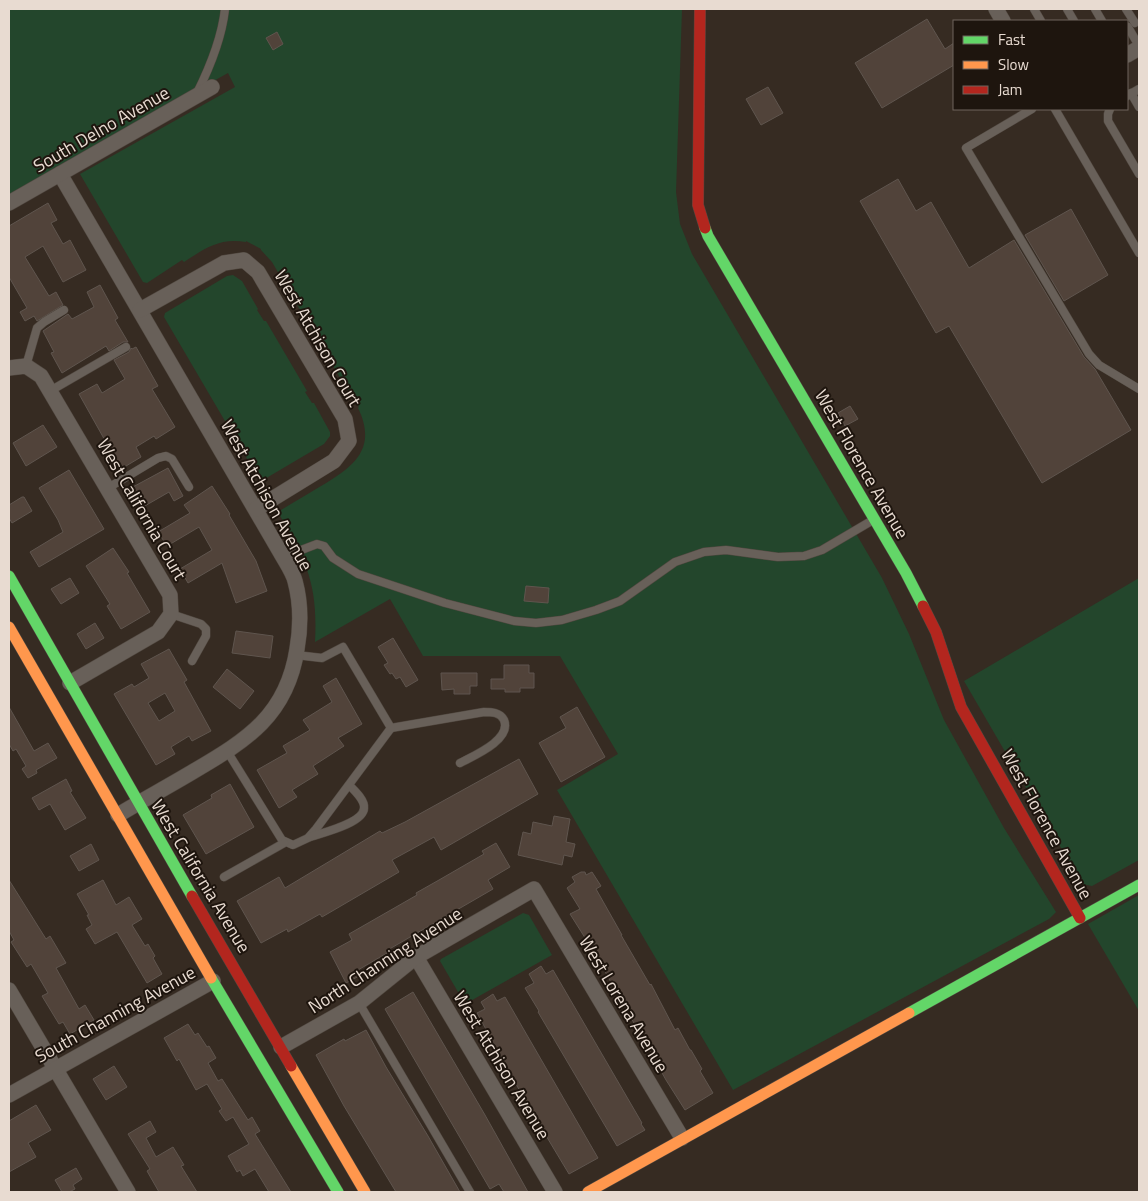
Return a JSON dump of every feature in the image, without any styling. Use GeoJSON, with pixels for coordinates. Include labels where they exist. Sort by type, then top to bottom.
{"type":"FeatureCollection","features":[{"type":"Feature","properties":{"kind":"street","name":"West Florence Avenue"},"geometry":{"type":"LineString","coordinates":[[700,9],[698,205],[708,236],[906,573],[936,632],[961,707],[1080,918]]}},
{"type":"Feature","properties":{"kind":"street"},"geometry":{"type":"LineString","coordinates":[[996,9],[1002,20]]}},
{"type":"Feature","properties":{"kind":"street"},"geometry":{"type":"LineString","coordinates":[[1128,54],[1139,47]]}},
{"type":"Feature","properties":{"kind":"street","name":"South Delno Avenue"},"geometry":{"type":"LineString","coordinates":[[9,203],[212,87]]}},
{"type":"Feature","properties":{"kind":"street","name":"West Atchison Avenue"},"geometry":{"type":"LineString","coordinates":[[60,174],[283,557],[295,579],[300,612],[300,636],[291,677],[279,701],[265,720],[249,736],[228,751],[118,815]]}},
{"type":"Feature","properties":{"kind":"street","name":"West Atchison Court"},"geometry":{"type":"LineString","coordinates":[[140,310],[224,263],[244,260],[258,272],[345,419],[349,441],[334,461],[256,510]]}},
{"type":"Feature","properties":{"kind":"street"},"geometry":{"type":"LineString","coordinates":[[9,368],[26,366]]}},
{"type":"Feature","properties":{"kind":"street","name":"West California Court"},"geometry":{"type":"LineString","coordinates":[[26,366],[41,376],[50,390],[170,594],[171,614]]}},
{"type":"Feature","properties":{"kind":"street","name":"West California Avenue"},"geometry":{"type":"LineString","coordinates":[[9,576],[138,804],[365,1192]]}},
{"type":"Feature","properties":{"kind":"street"},"geometry":{"type":"LineString","coordinates":[[70,684],[158,632],[171,614]]}},
{"type":"Feature","properties":{"kind":"street"},"geometry":{"type":"LineString","coordinates":[[9,626],[15,650],[220,983],[338,1192]]}},
{"type":"Feature","properties":{"kind":"street"},"geometry":{"type":"LineString","coordinates":[[588,1192],[1139,885]]}},
{"type":"Feature","properties":{"kind":"street","name":"North Channing Avenue"},"geometry":{"type":"LineString","coordinates":[[281,1047],[359,1003],[416,956],[534,889]]}},
{"type":"Feature","properties":{"kind":"street","name":"West Lorena Avenue"},"geometry":{"type":"LineString","coordinates":[[534,889],[682,1138]]}},
{"type":"Feature","properties":{"kind":"street","name":"West Atchison Avenue"},"geometry":{"type":"LineString","coordinates":[[416,956],[555,1192]]}},
{"type":"Feature","properties":{"kind":"street","name":"South Channing Avenue"},"geometry":{"type":"LineString","coordinates":[[9,1096],[55,1069],[220,983]]}},
{"type":"Feature","properties":{"kind":"street"},"geometry":{"type":"LineString","coordinates":[[9,990],[128,1192]]}},
{"type":"Feature","properties":{"kind":"street"},"geometry":{"type":"LineString","coordinates":[[249,1017],[264,1042],[281,1047]]}},
{"type":"Feature","properties":{"kind":"lane"},"geometry":{"type":"LineString","coordinates":[[194,97],[209,67],[223,25],[225,9]]}},
{"type":"Feature","properties":{"kind":"lane"},"geometry":{"type":"LineString","coordinates":[[1034,9],[1040,20]]}},
{"type":"Feature","properties":{"kind":"lane"},"geometry":{"type":"LineString","coordinates":[[1067,9],[1073,20]]}},
{"type":"Feature","properties":{"kind":"lane"},"geometry":{"type":"LineString","coordinates":[[1095,9],[1101,20]]}},
{"type":"Feature","properties":{"kind":"lane"},"geometry":{"type":"LineString","coordinates":[[1126,9],[1139,47]]}},
{"type":"Feature","properties":{"kind":"lane"},"geometry":{"type":"LineString","coordinates":[[1139,89],[1129,95],[1139,107]]}},
{"type":"Feature","properties":{"kind":"lane"},"geometry":{"type":"LineString","coordinates":[[1030,110],[966,148],[1089,354],[1099,365],[1139,390]]}},
{"type":"Feature","properties":{"kind":"lane"},"geometry":{"type":"LineString","coordinates":[[1056,110],[1139,253]]}},
{"type":"Feature","properties":{"kind":"lane"},"geometry":{"type":"LineString","coordinates":[[1110,110],[1108,121],[1139,174]]}},
{"type":"Feature","properties":{"kind":"lane"},"geometry":{"type":"LineString","coordinates":[[26,366],[37,328],[64,310]]}},
{"type":"Feature","properties":{"kind":"lane"},"geometry":{"type":"LineString","coordinates":[[50,390],[126,347]]}},
{"type":"Feature","properties":{"kind":"lane"},"geometry":{"type":"LineString","coordinates":[[108,488],[158,458],[166,456],[172,459],[189,487]]}},
{"type":"Feature","properties":{"kind":"lane"},"geometry":{"type":"LineString","coordinates":[[283,557],[317,544],[324,546],[333,558],[358,574],[445,603],[514,622],[536,623],[562,620],[620,601],[675,562],[704,552],[726,550],[778,557],[804,556],[822,550],[874,519]]}},
{"type":"Feature","properties":{"kind":"lane"},"geometry":{"type":"LineString","coordinates":[[171,614],[201,624],[206,629],[206,636],[192,661]]}},
{"type":"Feature","properties":{"kind":"lane"},"geometry":{"type":"LineString","coordinates":[[296,655],[322,658],[344,647],[391,728]]}},
{"type":"Feature","properties":{"kind":"lane"},"geometry":{"type":"LineString","coordinates":[[308,838],[391,728],[484,712],[494,712],[501,716],[505,722],[504,732],[494,744],[460,763]]}},
{"type":"Feature","properties":{"kind":"lane"},"geometry":{"type":"LineString","coordinates":[[228,751],[284,843]]}},
{"type":"Feature","properties":{"kind":"lane"},"geometry":{"type":"LineString","coordinates":[[224,877],[284,843],[293,845],[357,819],[365,809],[363,802],[349,784]]}},
{"type":"Feature","properties":{"kind":"lane"},"geometry":{"type":"LineString","coordinates":[[359,1003],[470,1192]]}},
{"type":"Feature","properties":{"kind":"green space"},"geometry":{"type":"Polygon","coordinates":[[[9,9],[682,9],[676,192],[680,224],[692,254],[882,578],[909,634],[944,720],[1004,828],[1056,912],[1049,919],[733,1090],[557,790],[618,754],[560,656],[423,656],[390,599],[315,642],[315,605],[309,575],[297,546],[279,514],[281,510],[343,472],[359,455],[364,446],[365,435],[359,407],[272,262],[261,249],[246,241],[220,243],[206,248],[184,262],[182,260],[147,283],[143,282],[80,174],[235,87],[228,73],[9,195],[9,9]]]}},
{"type":"Feature","properties":{"kind":"green space"},"geometry":{"type":"Polygon","coordinates":[[[233,275],[242,281],[257,310],[264,321],[266,321],[307,391],[305,392],[312,403],[314,403],[330,432],[330,436],[324,444],[263,480],[259,479],[164,317],[165,313],[227,276],[233,275]]]}},
{"type":"Feature","properties":{"kind":"green space"},"geometry":{"type":"Polygon","coordinates":[[[1139,578],[1139,860],[1092,886],[1082,884],[964,681],[1139,578]]]}},
{"type":"Feature","properties":{"kind":"green space"},"geometry":{"type":"Polygon","coordinates":[[[1139,895],[1139,1011],[1088,924],[1139,895]]]}},
{"type":"Feature","properties":{"kind":"green space"},"geometry":{"type":"Polygon","coordinates":[[[523,913],[529,915],[552,955],[465,1004],[440,961],[441,959],[523,913]]]}},
{"type":"Feature","properties":{"kind":"building"},"geometry":{"type":"Polygon","coordinates":[[[927,19],[945,49],[953,44],[953,66],[882,108],[855,63],[927,19]]]}},
{"type":"Feature","properties":{"kind":"building"},"geometry":{"type":"Polygon","coordinates":[[[277,32],[283,44],[273,50],[266,38],[277,32]]]}},
{"type":"Feature","properties":{"kind":"building"},"geometry":{"type":"Polygon","coordinates":[[[768,87],[783,113],[761,125],[746,99],[768,87]]]}},
{"type":"Feature","properties":{"kind":"building"},"geometry":{"type":"Polygon","coordinates":[[[898,179],[916,211],[931,202],[969,268],[1014,240],[1084,357],[1095,369],[1131,430],[1042,483],[949,326],[936,333],[860,201],[898,179]]]}},
{"type":"Feature","properties":{"kind":"building"},"geometry":{"type":"Polygon","coordinates":[[[48,203],[57,220],[51,223],[63,244],[70,240],[86,270],[63,282],[43,246],[25,257],[49,296],[56,292],[63,305],[37,321],[34,316],[25,321],[20,312],[27,308],[9,277],[9,226],[48,203]]]}},
{"type":"Feature","properties":{"kind":"building"},"geometry":{"type":"Polygon","coordinates":[[[1071,209],[1108,275],[1064,301],[1025,235],[1071,209]]]}},
{"type":"Feature","properties":{"kind":"building"},"geometry":{"type":"Polygon","coordinates":[[[100,285],[118,318],[115,320],[128,342],[123,342],[109,351],[106,346],[62,373],[51,353],[54,352],[43,331],[68,314],[72,319],[94,307],[87,292],[100,285]]]}},
{"type":"Feature","properties":{"kind":"building"},"geometry":{"type":"Polygon","coordinates":[[[136,347],[158,386],[152,389],[175,427],[156,439],[154,436],[136,447],[141,457],[121,469],[79,394],[97,384],[102,393],[125,379],[114,360],[129,352],[131,348],[136,347]]]}},
{"type":"Feature","properties":{"kind":"building"},"geometry":{"type":"Polygon","coordinates":[[[850,406],[858,419],[845,426],[838,413],[850,406]]]}},
{"type":"Feature","properties":{"kind":"building"},"geometry":{"type":"Polygon","coordinates":[[[43,425],[57,447],[26,466],[13,443],[43,425]]]}},
{"type":"Feature","properties":{"kind":"building"},"geometry":{"type":"Polygon","coordinates":[[[168,468],[183,496],[174,501],[169,492],[143,507],[131,488],[168,468]]]}},
{"type":"Feature","properties":{"kind":"building"},"geometry":{"type":"Polygon","coordinates":[[[69,470],[104,529],[39,567],[30,552],[63,532],[39,488],[69,470]]]}},
{"type":"Feature","properties":{"kind":"building"},"geometry":{"type":"Polygon","coordinates":[[[212,486],[256,561],[267,591],[236,603],[222,563],[188,583],[180,569],[212,550],[199,527],[167,546],[158,532],[190,513],[184,505],[212,486]]]}},
{"type":"Feature","properties":{"kind":"building"},"geometry":{"type":"Polygon","coordinates":[[[24,497],[32,511],[12,523],[9,518],[9,505],[24,497]]]}},
{"type":"Feature","properties":{"kind":"building"},"geometry":{"type":"Polygon","coordinates":[[[113,548],[129,572],[127,573],[150,612],[121,629],[107,606],[110,604],[86,566],[113,548]]]}},
{"type":"Feature","properties":{"kind":"building"},"geometry":{"type":"Polygon","coordinates":[[[70,578],[79,593],[61,604],[51,589],[70,578]]]}},
{"type":"Feature","properties":{"kind":"building"},"geometry":{"type":"Polygon","coordinates":[[[526,586],[549,588],[548,603],[524,601],[526,586]]]}},
{"type":"Feature","properties":{"kind":"building"},"geometry":{"type":"Polygon","coordinates":[[[95,623],[104,638],[86,649],[77,634],[95,623]]]}},
{"type":"Feature","properties":{"kind":"building"},"geometry":{"type":"Polygon","coordinates":[[[236,631],[273,636],[270,658],[232,653],[236,631]]]}},
{"type":"Feature","properties":{"kind":"building"},"geometry":{"type":"Polygon","coordinates":[[[393,638],[418,680],[406,687],[400,677],[396,679],[392,673],[390,674],[384,665],[388,663],[378,647],[393,638]]]}},
{"type":"Feature","properties":{"kind":"building"},"geometry":{"type":"Polygon","coordinates":[[[169,649],[187,680],[184,682],[211,731],[192,741],[189,736],[171,747],[175,754],[156,765],[114,694],[132,684],[134,687],[149,678],[141,664],[169,649]],[[165,693],[148,703],[159,721],[175,711],[165,693]]]}},
{"type":"Feature","properties":{"kind":"building"},"geometry":{"type":"Polygon","coordinates":[[[504,665],[529,665],[529,673],[534,673],[534,688],[520,688],[520,692],[505,692],[505,689],[491,689],[491,679],[504,679],[504,665]]]}},
{"type":"Feature","properties":{"kind":"building"},"geometry":{"type":"Polygon","coordinates":[[[227,669],[254,691],[240,709],[213,687],[227,669]]]}},
{"type":"Feature","properties":{"kind":"building"},"geometry":{"type":"Polygon","coordinates":[[[441,673],[477,673],[477,686],[470,686],[470,694],[454,694],[454,689],[442,690],[441,673]]]}},
{"type":"Feature","properties":{"kind":"building"},"geometry":{"type":"Polygon","coordinates":[[[336,678],[362,724],[338,738],[344,746],[313,766],[318,774],[292,790],[297,797],[279,808],[257,770],[287,753],[283,746],[310,730],[303,720],[332,702],[323,686],[336,678]]]}},
{"type":"Feature","properties":{"kind":"building"},"geometry":{"type":"Polygon","coordinates":[[[9,707],[34,751],[48,743],[57,758],[36,770],[37,773],[28,778],[22,769],[26,766],[16,749],[13,751],[9,744],[9,707]]]}},
{"type":"Feature","properties":{"kind":"building"},"geometry":{"type":"Polygon","coordinates":[[[577,707],[605,757],[561,782],[539,743],[566,728],[560,717],[577,707]]]}},
{"type":"Feature","properties":{"kind":"building"},"geometry":{"type":"Polygon","coordinates":[[[519,759],[538,794],[441,850],[434,837],[392,860],[399,872],[322,917],[320,914],[288,932],[287,929],[261,943],[237,901],[279,877],[285,888],[380,831],[382,833],[405,822],[519,759]]]}},
{"type":"Feature","properties":{"kind":"building"},"geometry":{"type":"Polygon","coordinates":[[[66,779],[72,791],[70,792],[86,818],[65,830],[50,804],[39,810],[32,798],[66,779]]]}},
{"type":"Feature","properties":{"kind":"building"},"geometry":{"type":"Polygon","coordinates":[[[230,784],[254,827],[206,854],[183,815],[212,798],[211,795],[230,784]]]}},
{"type":"Feature","properties":{"kind":"building"},"geometry":{"type":"Polygon","coordinates":[[[554,816],[570,819],[566,842],[575,844],[572,857],[564,855],[562,865],[518,855],[523,832],[531,834],[533,822],[552,826],[554,816]]]}},
{"type":"Feature","properties":{"kind":"building"},"geometry":{"type":"Polygon","coordinates":[[[496,843],[510,867],[488,880],[493,889],[386,951],[387,953],[358,970],[361,975],[346,983],[330,952],[352,940],[349,934],[484,854],[482,851],[496,843]]]}},
{"type":"Feature","properties":{"kind":"building"},"geometry":{"type":"Polygon","coordinates":[[[91,844],[99,860],[79,871],[70,856],[91,844]]]}},
{"type":"Feature","properties":{"kind":"building"},"geometry":{"type":"Polygon","coordinates":[[[585,872],[586,875],[592,872],[601,886],[596,889],[651,984],[675,1030],[678,1028],[702,1069],[700,1071],[713,1093],[685,1110],[570,914],[580,909],[567,888],[575,882],[572,877],[585,872]]]}},
{"type":"Feature","properties":{"kind":"building"},"geometry":{"type":"Polygon","coordinates":[[[9,880],[46,939],[50,936],[66,963],[56,968],[79,1009],[85,1005],[94,1020],[70,1034],[63,1022],[59,1024],[42,996],[48,993],[31,964],[27,967],[11,942],[14,940],[9,931],[9,880]]]}},
{"type":"Feature","properties":{"kind":"building"},"geometry":{"type":"Polygon","coordinates":[[[103,880],[116,905],[129,897],[142,919],[132,925],[145,946],[148,944],[162,974],[147,983],[117,932],[95,944],[86,929],[92,925],[87,915],[89,915],[77,894],[103,880]]]}},
{"type":"Feature","properties":{"kind":"building"},"geometry":{"type":"Polygon","coordinates":[[[541,966],[546,974],[553,970],[645,1130],[617,1146],[525,988],[534,983],[529,974],[541,966]]]}},
{"type":"Feature","properties":{"kind":"building"},"geometry":{"type":"Polygon","coordinates":[[[413,992],[528,1192],[504,1192],[499,1184],[490,1189],[385,1009],[413,992]]]}},
{"type":"Feature","properties":{"kind":"building"},"geometry":{"type":"Polygon","coordinates":[[[493,994],[497,1001],[505,997],[598,1158],[569,1174],[527,1104],[477,1013],[485,1009],[481,1002],[493,994]]]}},
{"type":"Feature","properties":{"kind":"building"},"geometry":{"type":"Polygon","coordinates":[[[188,1024],[195,1035],[198,1033],[207,1047],[209,1046],[216,1058],[208,1063],[218,1081],[222,1079],[248,1120],[252,1117],[260,1131],[255,1134],[291,1192],[269,1192],[255,1169],[243,1176],[240,1170],[237,1172],[228,1156],[249,1144],[233,1117],[226,1121],[219,1111],[222,1109],[207,1084],[196,1090],[179,1059],[177,1061],[164,1038],[188,1024]]]}},
{"type":"Feature","properties":{"kind":"building"},"geometry":{"type":"Polygon","coordinates":[[[366,1030],[460,1192],[396,1192],[344,1106],[316,1055],[344,1039],[345,1041],[366,1030]]]}},
{"type":"Feature","properties":{"kind":"building"},"geometry":{"type":"Polygon","coordinates":[[[114,1066],[127,1087],[106,1100],[93,1079],[114,1066]]]}},
{"type":"Feature","properties":{"kind":"building"},"geometry":{"type":"Polygon","coordinates":[[[36,1105],[51,1130],[28,1143],[36,1157],[9,1172],[9,1121],[36,1105]]]}},
{"type":"Feature","properties":{"kind":"building"},"geometry":{"type":"Polygon","coordinates":[[[150,1121],[156,1132],[146,1138],[156,1157],[173,1147],[184,1165],[181,1166],[197,1192],[159,1192],[147,1171],[150,1169],[128,1134],[150,1121]]]}},
{"type":"Feature","properties":{"kind":"building"},"geometry":{"type":"Polygon","coordinates":[[[76,1168],[82,1179],[73,1185],[75,1189],[69,1192],[62,1192],[55,1180],[76,1168]]]}},
{"type":"Feature","properties":{"kind":"traffic: fast"},"geometry":{"type":"LineString","coordinates":[[705,228],[906,573],[923,606]]}},
{"type":"Feature","properties":{"kind":"traffic: fast"},"geometry":{"type":"LineString","coordinates":[[9,576],[192,896]]}},
{"type":"Feature","properties":{"kind":"traffic: fast"},"geometry":{"type":"LineString","coordinates":[[909,1013],[1139,885]]}},
{"type":"Feature","properties":{"kind":"traffic: fast"},"geometry":{"type":"LineString","coordinates":[[211,978],[338,1192]]}},
{"type":"Feature","properties":{"kind":"traffic: slow"},"geometry":{"type":"LineString","coordinates":[[9,627],[211,978]]}},
{"type":"Feature","properties":{"kind":"traffic: slow"},"geometry":{"type":"LineString","coordinates":[[588,1192],[909,1013]]}},
{"type":"Feature","properties":{"kind":"traffic: slow"},"geometry":{"type":"LineString","coordinates":[[291,1066],[365,1192]]}},
{"type":"Feature","properties":{"kind":"traffic: jam"},"geometry":{"type":"LineString","coordinates":[[700,9],[698,205],[705,228]]}},
{"type":"Feature","properties":{"kind":"traffic: jam"},"geometry":{"type":"LineString","coordinates":[[923,606],[936,632],[961,707],[1080,918]]}},
{"type":"Feature","properties":{"kind":"traffic: jam"},"geometry":{"type":"LineString","coordinates":[[192,896],[291,1066]]}}]}
